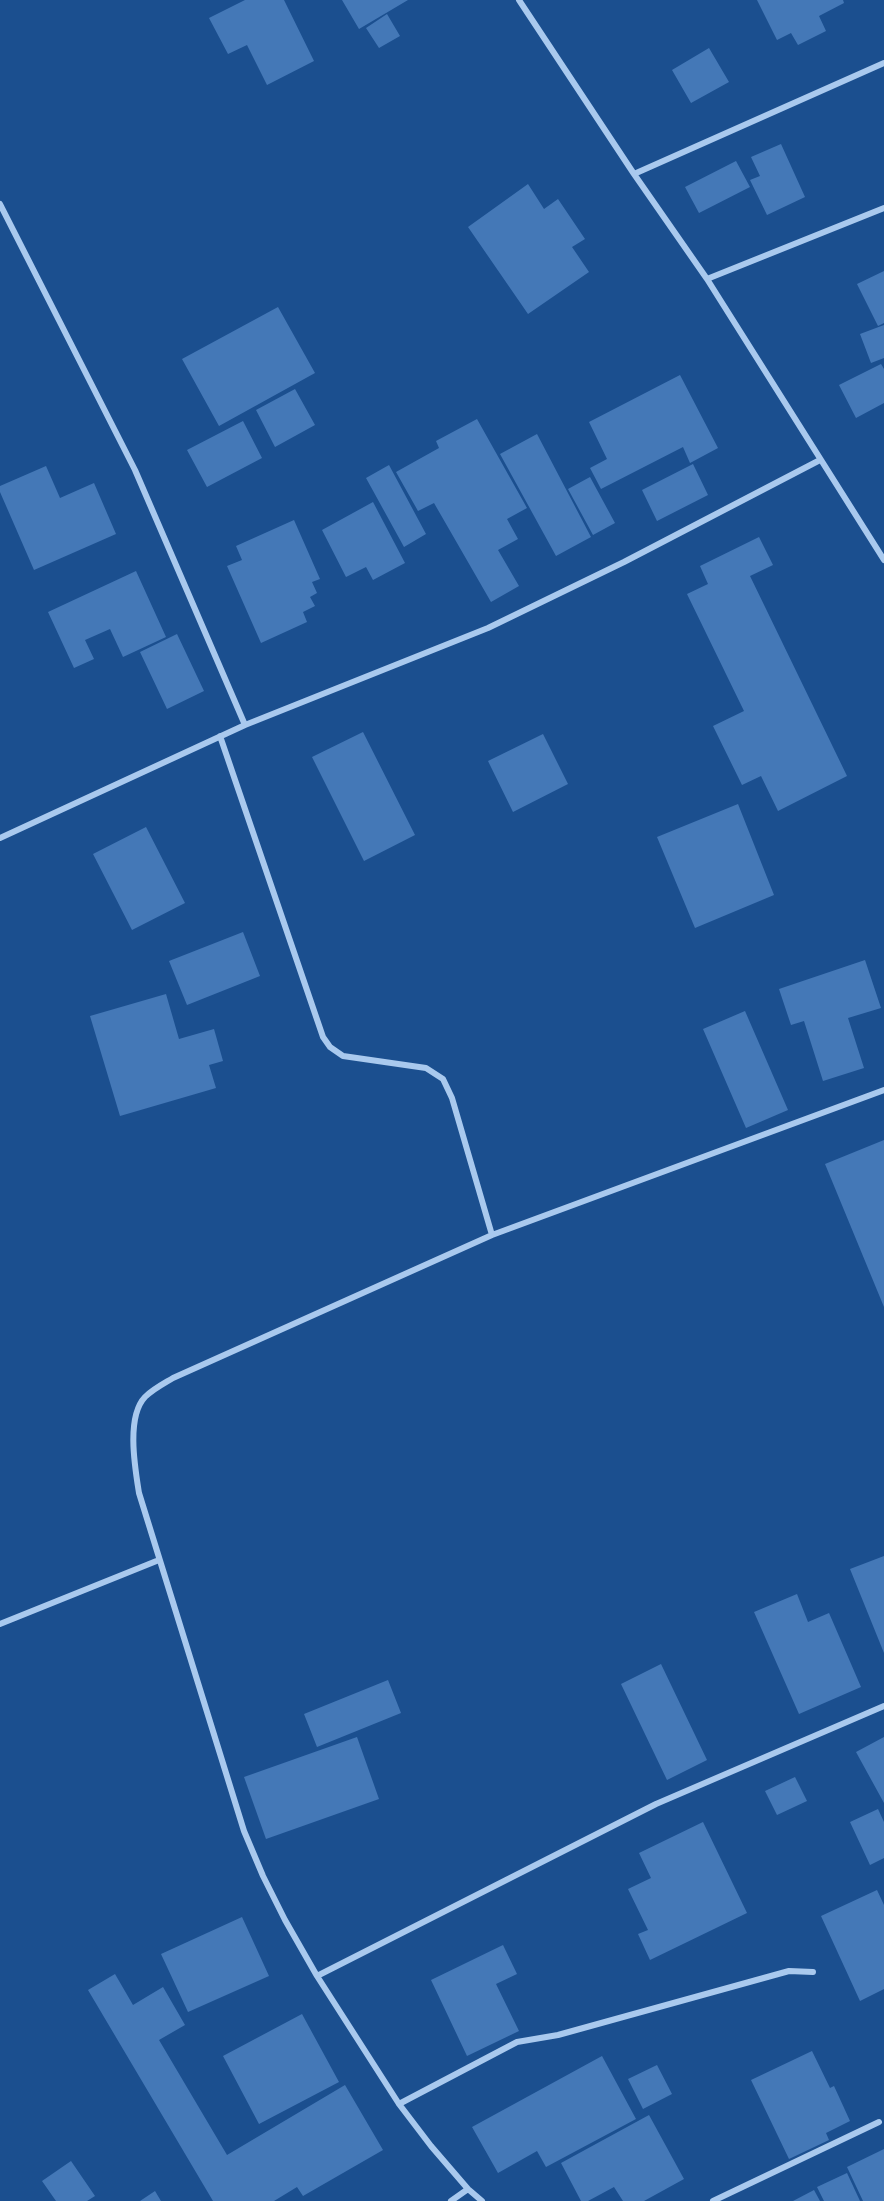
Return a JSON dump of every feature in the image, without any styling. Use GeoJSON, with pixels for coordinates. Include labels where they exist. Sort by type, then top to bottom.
{"type":"FeatureCollection","features":[{"type":"Feature","properties":{"kind":"street"},"geometry":{"type":"LineString","coordinates":[[519,0],[634,174],[707,279],[884,560]]}},
{"type":"Feature","properties":{"kind":"street"},"geometry":{"type":"LineString","coordinates":[[634,174],[884,63]]}},
{"type":"Feature","properties":{"kind":"street"},"geometry":{"type":"LineString","coordinates":[[0,204],[135,470],[245,725]]}},
{"type":"Feature","properties":{"kind":"street"},"geometry":{"type":"LineString","coordinates":[[707,279],[884,208]]}},
{"type":"Feature","properties":{"kind":"street"},"geometry":{"type":"LineString","coordinates":[[0,838],[245,725],[488,628],[624,562],[820,460]]}},
{"type":"Feature","properties":{"kind":"street"},"geometry":{"type":"LineString","coordinates":[[220,736],[323,1037],[330,1047],[343,1056],[426,1068],[443,1079],[458,1117],[492,1235]]}},
{"type":"Feature","properties":{"kind":"street"},"geometry":{"type":"LineString","coordinates":[[482,2201],[468,2189],[431,2146],[399,2104],[317,1976],[285,1920],[254,1857],[139,1493],[133,1460],[137,1413],[144,1398],[173,1378],[492,1235],[884,1090]]}},
{"type":"Feature","properties":{"kind":"street"},"geometry":{"type":"LineString","coordinates":[[0,1624],[159,1560]]}},
{"type":"Feature","properties":{"kind":"street"},"geometry":{"type":"LineString","coordinates":[[317,1976],[656,1804],[884,1706]]}},
{"type":"Feature","properties":{"kind":"street"},"geometry":{"type":"LineString","coordinates":[[399,2104],[517,2042],[558,2035],[789,1971],[813,1972]]}},
{"type":"Feature","properties":{"kind":"street"},"geometry":{"type":"LineString","coordinates":[[713,2201],[879,2122]]}},
{"type":"Feature","properties":{"kind":"street"},"geometry":{"type":"LineString","coordinates":[[451,2201],[468,2189]]}},
{"type":"Feature","properties":{"kind":"building"},"geometry":{"type":"Polygon","coordinates":[[[245,0],[284,0],[314,61],[267,85],[247,45],[228,54],[209,18],[245,0]]]}},
{"type":"Feature","properties":{"kind":"building"},"geometry":{"type":"Polygon","coordinates":[[[342,0],[408,0],[359,29],[342,0]]]}},
{"type":"Feature","properties":{"kind":"building"},"geometry":{"type":"Polygon","coordinates":[[[757,0],[843,0],[844,3],[819,16],[826,31],[798,45],[791,33],[777,40],[757,0]]]}},
{"type":"Feature","properties":{"kind":"building"},"geometry":{"type":"Polygon","coordinates":[[[387,14],[400,36],[379,48],[366,28],[387,14]]]}},
{"type":"Feature","properties":{"kind":"building"},"geometry":{"type":"Polygon","coordinates":[[[709,48],[729,82],[691,103],[672,70],[709,48]]]}},
{"type":"Feature","properties":{"kind":"building"},"geometry":{"type":"Polygon","coordinates":[[[781,144],[805,197],[767,215],[750,180],[760,176],[751,157],[781,144]]]}},
{"type":"Feature","properties":{"kind":"building"},"geometry":{"type":"Polygon","coordinates":[[[736,161],[750,187],[699,213],[685,187],[736,161]]]}},
{"type":"Feature","properties":{"kind":"building"},"geometry":{"type":"Polygon","coordinates":[[[528,184],[544,209],[558,199],[585,239],[572,247],[589,272],[528,314],[468,227],[528,184]]]}},
{"type":"Feature","properties":{"kind":"building"},"geometry":{"type":"Polygon","coordinates":[[[884,271],[884,323],[878,326],[857,284],[884,271]]]}},
{"type":"Feature","properties":{"kind":"building"},"geometry":{"type":"Polygon","coordinates":[[[278,307],[315,373],[219,426],[182,359],[278,307]]]}},
{"type":"Feature","properties":{"kind":"building"},"geometry":{"type":"Polygon","coordinates":[[[884,325],[884,358],[871,363],[860,334],[884,325]]]}},
{"type":"Feature","properties":{"kind":"building"},"geometry":{"type":"Polygon","coordinates":[[[881,364],[884,369],[884,403],[856,418],[839,385],[881,364]]]}},
{"type":"Feature","properties":{"kind":"building"},"geometry":{"type":"Polygon","coordinates":[[[680,375],[718,448],[690,463],[683,447],[601,489],[590,468],[607,459],[589,422],[680,375]]]}},
{"type":"Feature","properties":{"kind":"building"},"geometry":{"type":"Polygon","coordinates":[[[295,389],[315,425],[275,447],[256,410],[295,389]]]}},
{"type":"Feature","properties":{"kind":"building"},"geometry":{"type":"Polygon","coordinates":[[[477,419],[527,508],[507,519],[518,539],[498,550],[519,586],[491,602],[434,503],[418,511],[396,472],[439,448],[436,441],[477,419]]]}},
{"type":"Feature","properties":{"kind":"building"},"geometry":{"type":"Polygon","coordinates":[[[243,421],[262,458],[207,487],[187,450],[243,421]]]}},
{"type":"Feature","properties":{"kind":"building"},"geometry":{"type":"Polygon","coordinates":[[[537,434],[591,537],[556,556],[500,454],[537,434]]]}},
{"type":"Feature","properties":{"kind":"building"},"geometry":{"type":"Polygon","coordinates":[[[693,464],[708,495],[657,521],[642,490],[693,464]]]}},
{"type":"Feature","properties":{"kind":"building"},"geometry":{"type":"Polygon","coordinates":[[[389,465],[426,534],[404,547],[366,478],[389,465]]]}},
{"type":"Feature","properties":{"kind":"building"},"geometry":{"type":"Polygon","coordinates":[[[46,466],[60,498],[94,483],[116,534],[34,570],[0,492],[0,486],[46,466]]]}},
{"type":"Feature","properties":{"kind":"building"},"geometry":{"type":"Polygon","coordinates":[[[590,477],[615,523],[593,535],[568,489],[590,477]]]}},
{"type":"Feature","properties":{"kind":"building"},"geometry":{"type":"Polygon","coordinates":[[[373,502],[405,563],[373,580],[366,567],[346,577],[322,530],[373,502]]]}},
{"type":"Feature","properties":{"kind":"building"},"geometry":{"type":"Polygon","coordinates":[[[294,520],[320,579],[312,582],[317,593],[310,597],[315,606],[303,612],[307,622],[261,643],[227,566],[242,560],[236,546],[294,520]]]}},
{"type":"Feature","properties":{"kind":"building"},"geometry":{"type":"Polygon","coordinates":[[[759,537],[773,565],[750,576],[847,776],[778,811],[761,776],[742,785],[713,726],[744,711],[687,594],[708,584],[700,566],[759,537]]]}},
{"type":"Feature","properties":{"kind":"building"},"geometry":{"type":"Polygon","coordinates":[[[136,571],[166,637],[123,657],[110,629],[85,640],[94,659],[74,668],[48,612],[136,571]]]}},
{"type":"Feature","properties":{"kind":"building"},"geometry":{"type":"Polygon","coordinates":[[[177,634],[204,691],[167,709],[140,652],[177,634]]]}},
{"type":"Feature","properties":{"kind":"building"},"geometry":{"type":"Polygon","coordinates":[[[363,732],[415,835],[364,861],[312,757],[363,732]]]}},
{"type":"Feature","properties":{"kind":"building"},"geometry":{"type":"Polygon","coordinates":[[[543,734],[568,784],[513,812],[488,761],[543,734]]]}},
{"type":"Feature","properties":{"kind":"building"},"geometry":{"type":"Polygon","coordinates":[[[738,804],[774,895],[695,928],[657,837],[738,804]]]}},
{"type":"Feature","properties":{"kind":"building"},"geometry":{"type":"Polygon","coordinates":[[[146,827],[185,903],[132,930],[93,854],[146,827]]]}},
{"type":"Feature","properties":{"kind":"building"},"geometry":{"type":"Polygon","coordinates":[[[243,932],[260,976],[187,1005],[169,961],[243,932]]]}},
{"type":"Feature","properties":{"kind":"building"},"geometry":{"type":"Polygon","coordinates":[[[865,960],[881,1008],[848,1018],[864,1068],[823,1081],[804,1021],[791,1025],[779,989],[865,960]]]}},
{"type":"Feature","properties":{"kind":"building"},"geometry":{"type":"Polygon","coordinates":[[[166,994],[179,1039],[214,1029],[223,1061],[209,1065],[216,1088],[120,1116],[90,1016],[166,994]]]}},
{"type":"Feature","properties":{"kind":"building"},"geometry":{"type":"Polygon","coordinates":[[[745,1011],[788,1110],[746,1128],[703,1029],[745,1011]]]}},
{"type":"Feature","properties":{"kind":"building"},"geometry":{"type":"Polygon","coordinates":[[[884,1140],[884,1307],[825,1164],[884,1140]]]}},
{"type":"Feature","properties":{"kind":"building"},"geometry":{"type":"Polygon","coordinates":[[[884,1556],[884,1653],[850,1569],[884,1556]]]}},
{"type":"Feature","properties":{"kind":"building"},"geometry":{"type":"Polygon","coordinates":[[[797,1594],[808,1622],[829,1613],[861,1687],[799,1714],[754,1612],[797,1594]]]}},
{"type":"Feature","properties":{"kind":"building"},"geometry":{"type":"Polygon","coordinates":[[[661,1664],[707,1760],[667,1780],[621,1684],[661,1664]]]}},
{"type":"Feature","properties":{"kind":"building"},"geometry":{"type":"Polygon","coordinates":[[[388,1680],[401,1713],[317,1747],[304,1714],[388,1680]]]}},
{"type":"Feature","properties":{"kind":"building"},"geometry":{"type":"Polygon","coordinates":[[[357,1737],[379,1799],[266,1839],[244,1777],[357,1737]]]}},
{"type":"Feature","properties":{"kind":"building"},"geometry":{"type":"Polygon","coordinates":[[[884,1737],[884,1803],[856,1752],[884,1737]]]}},
{"type":"Feature","properties":{"kind":"building"},"geometry":{"type":"Polygon","coordinates":[[[795,1777],[807,1801],[777,1815],[765,1791],[795,1777]]]}},
{"type":"Feature","properties":{"kind":"building"},"geometry":{"type":"Polygon","coordinates":[[[878,1809],[884,1822],[884,1858],[870,1865],[850,1822],[878,1809]]]}},
{"type":"Feature","properties":{"kind":"building"},"geometry":{"type":"Polygon","coordinates":[[[703,1822],[747,1913],[650,1960],[638,1934],[648,1930],[628,1889],[651,1878],[639,1853],[703,1822]]]}},
{"type":"Feature","properties":{"kind":"building"},"geometry":{"type":"Polygon","coordinates":[[[877,1890],[884,1905],[884,1989],[860,2001],[821,1916],[877,1890]]]}},
{"type":"Feature","properties":{"kind":"building"},"geometry":{"type":"Polygon","coordinates":[[[242,1917],[269,1976],[188,2012],[161,1954],[242,1917]]]}},
{"type":"Feature","properties":{"kind":"building"},"geometry":{"type":"Polygon","coordinates":[[[503,1945],[517,1974],[496,1984],[519,2031],[467,2056],[431,1980],[503,1945]]]}},
{"type":"Feature","properties":{"kind":"building"},"geometry":{"type":"Polygon","coordinates":[[[115,1974],[133,2005],[163,1987],[185,2025],[159,2040],[227,2155],[345,2085],[383,2150],[303,2196],[297,2187],[274,2201],[213,2201],[88,1990],[115,1974]]]}},
{"type":"Feature","properties":{"kind":"building"},"geometry":{"type":"Polygon","coordinates":[[[302,2014],[339,2082],[259,2124],[223,2056],[302,2014]]]}},
{"type":"Feature","properties":{"kind":"building"},"geometry":{"type":"Polygon","coordinates":[[[812,2051],[830,2088],[834,2086],[850,2121],[826,2133],[829,2140],[789,2159],[751,2080],[812,2051]]]}},
{"type":"Feature","properties":{"kind":"building"},"geometry":{"type":"Polygon","coordinates":[[[602,2056],[636,2119],[546,2167],[537,2151],[498,2173],[472,2127],[602,2056]]]}},
{"type":"Feature","properties":{"kind":"building"},"geometry":{"type":"Polygon","coordinates":[[[657,2065],[672,2094],[643,2109],[628,2079],[657,2065]]]}},
{"type":"Feature","properties":{"kind":"building"},"geometry":{"type":"Polygon","coordinates":[[[649,2115],[684,2179],[644,2201],[623,2201],[614,2187],[588,2201],[581,2201],[561,2163],[649,2115]]]}},
{"type":"Feature","properties":{"kind":"building"},"geometry":{"type":"Polygon","coordinates":[[[884,2149],[884,2201],[863,2201],[847,2167],[884,2149]]]}},
{"type":"Feature","properties":{"kind":"building"},"geometry":{"type":"Polygon","coordinates":[[[71,2161],[95,2196],[87,2201],[56,2201],[42,2181],[71,2161]]]}},
{"type":"Feature","properties":{"kind":"building"},"geometry":{"type":"Polygon","coordinates":[[[847,2173],[860,2201],[824,2201],[817,2187],[847,2173]]]}},
{"type":"Feature","properties":{"kind":"building"},"geometry":{"type":"Polygon","coordinates":[[[814,2190],[820,2201],[793,2201],[814,2190]]]}},
{"type":"Feature","properties":{"kind":"building"},"geometry":{"type":"Polygon","coordinates":[[[155,2191],[161,2201],[140,2201],[155,2191]]]}}]}
